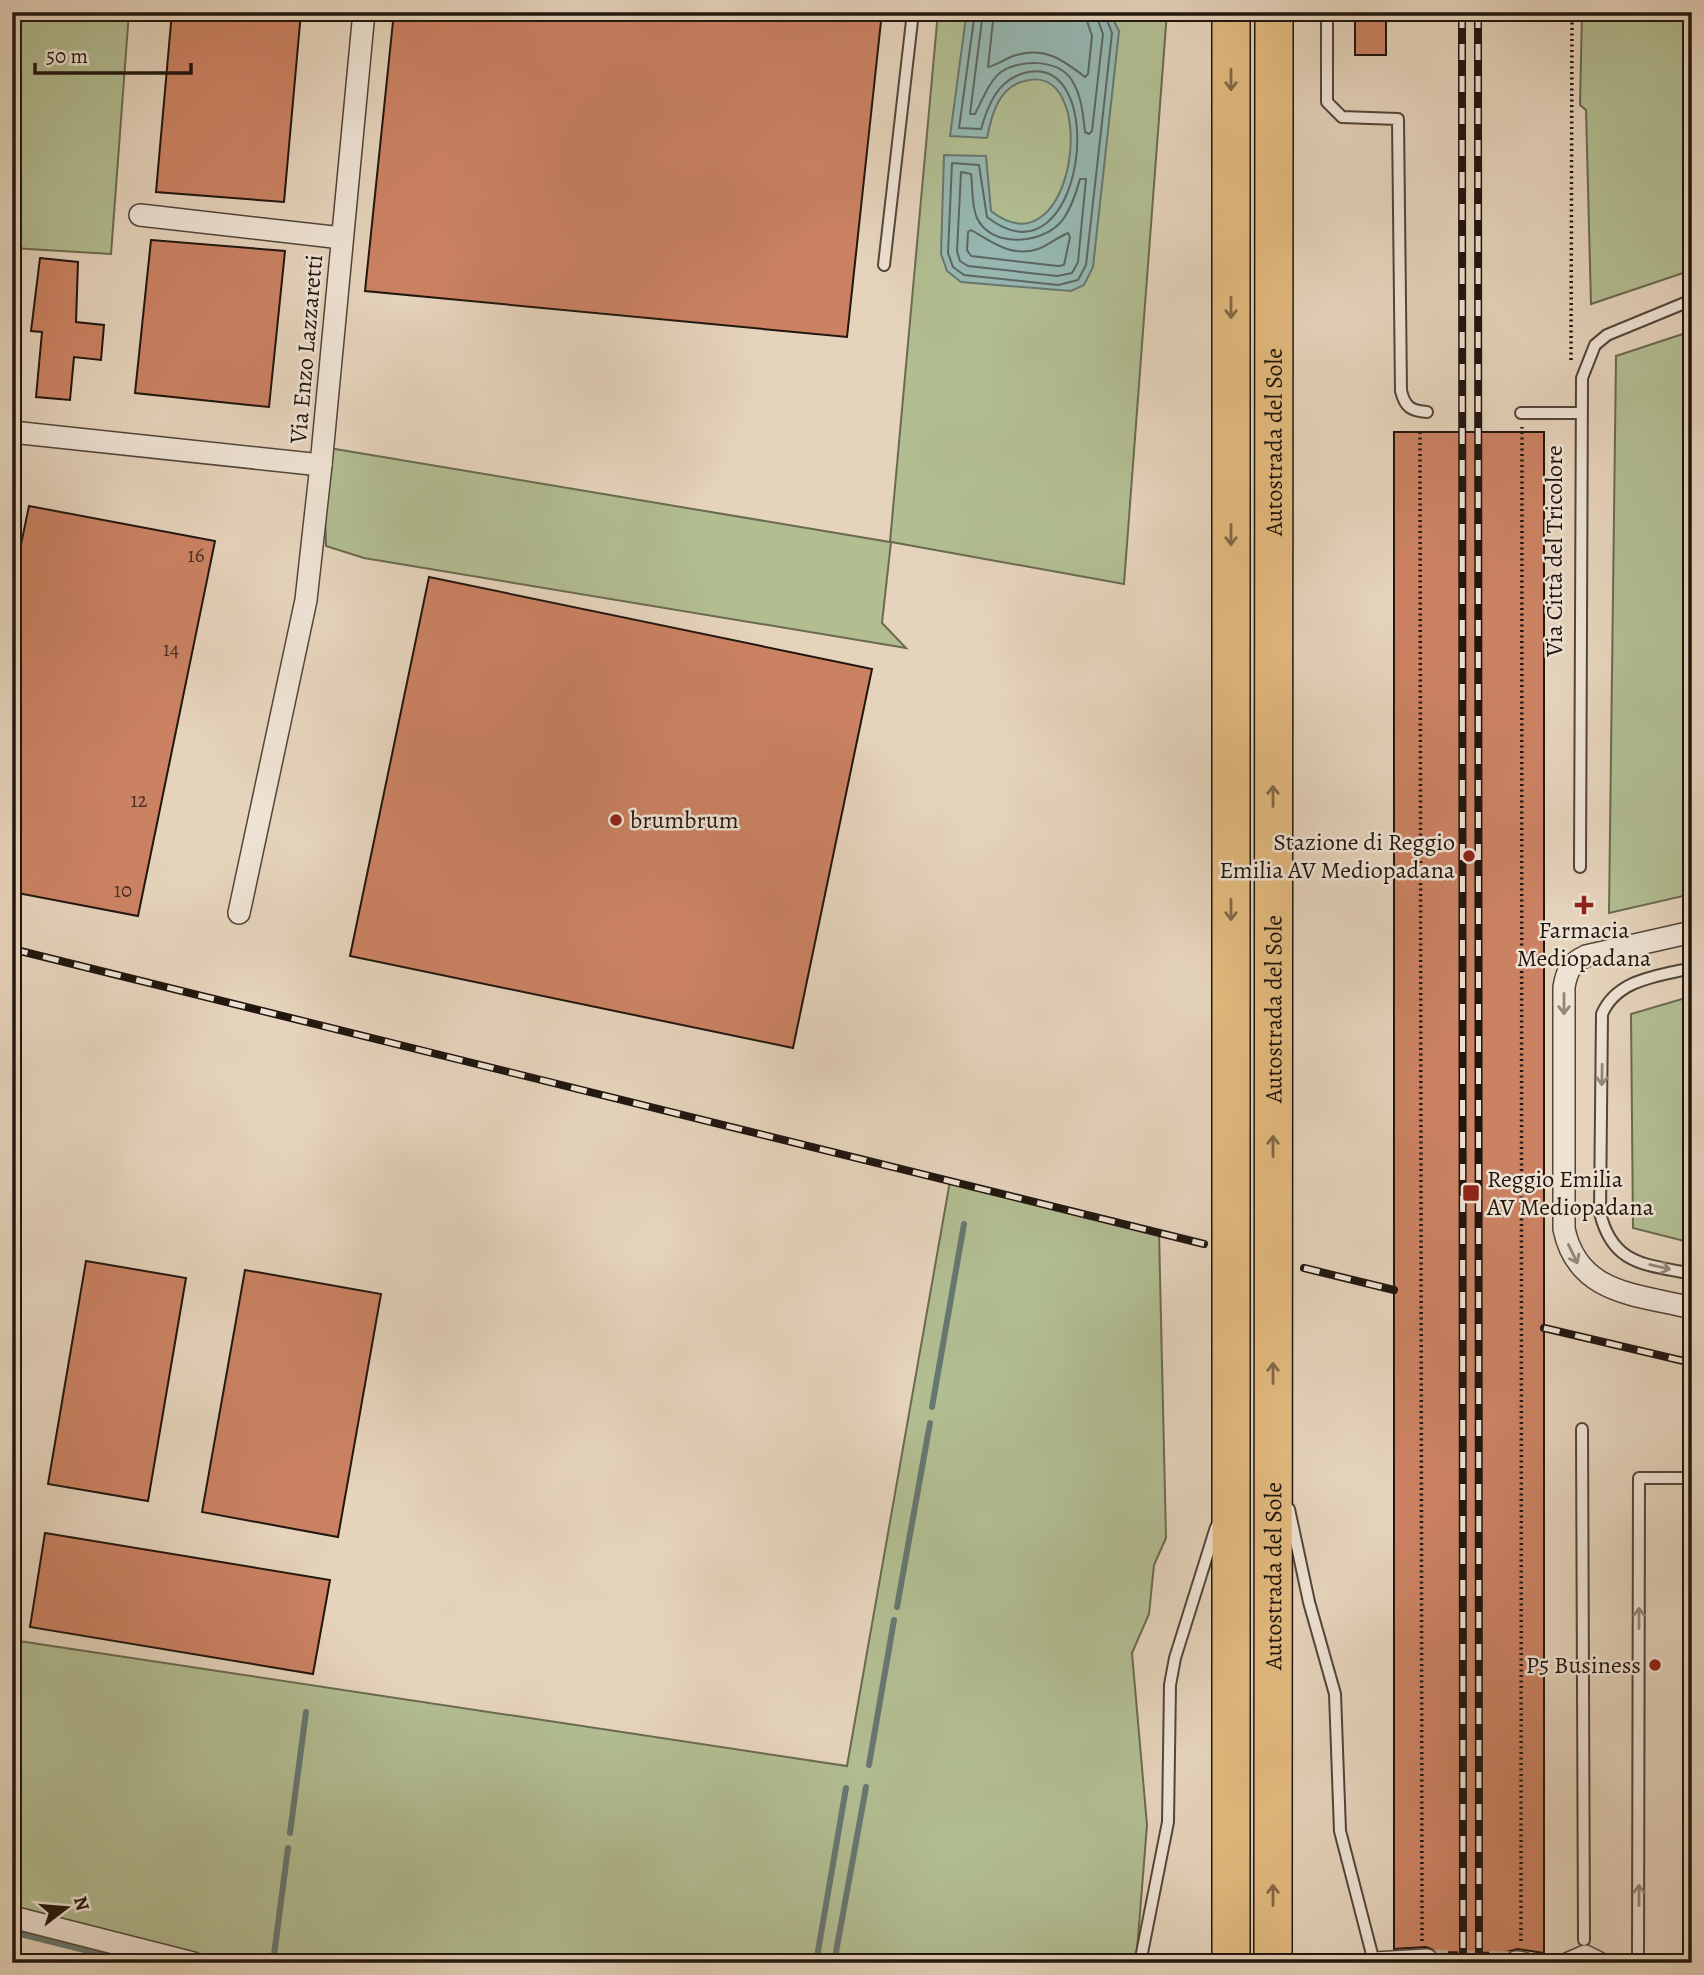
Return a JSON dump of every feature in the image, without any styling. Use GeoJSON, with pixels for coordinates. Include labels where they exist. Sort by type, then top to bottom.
{"type":"FeatureCollection","features":[{"type":"Feature","properties":{"kind":"highway","name":"Autostrada del Sole"},"geometry":{"type":"LineString","coordinates":[[1231,12],[1231,1963]]}},
{"type":"Feature","properties":{"kind":"highway","name":"Autostrada del Sole"},"geometry":{"type":"LineString","coordinates":[[1273,1963],[1274,12]]}},
{"type":"Feature","properties":{"kind":"street","name":"Via Enzo Lazzaretti"},"geometry":{"type":"LineString","coordinates":[[12,432],[321,465],[364,12]]}},
{"type":"Feature","properties":{"kind":"street"},"geometry":{"type":"LineString","coordinates":[[139,215],[342,238]]}},
{"type":"Feature","properties":{"kind":"street"},"geometry":{"type":"LineString","coordinates":[[239,914],[306,600],[321,465]]}},
{"type":"Feature","properties":{"kind":"street"},"geometry":{"type":"LineString","coordinates":[[1692,933],[1587,956],[1574,962],[1567,971],[1564,987],[1564,1230],[1569,1250],[1590,1277],[1608,1287],[1692,1308]]}},
{"type":"Feature","properties":{"kind":"street"},"geometry":{"type":"LineString","coordinates":[[12,1917],[193,1963]]}},
{"type":"Feature","properties":{"kind":"street"},"geometry":{"type":"LineString","coordinates":[[1375,1962],[1424,1956]]}},
{"type":"Feature","properties":{"kind":"lane"},"geometry":{"type":"LineString","coordinates":[[884,265],[913,12]]}},
{"type":"Feature","properties":{"kind":"lane"},"geometry":{"type":"LineString","coordinates":[[1327,12],[1327,102],[1342,117],[1398,119],[1401,391],[1404,403],[1414,411],[1427,412]]}},
{"type":"Feature","properties":{"kind":"lane","name":"Via Città del Tricolore"},"geometry":{"type":"LineString","coordinates":[[1580,867],[1582,378],[1586,360],[1595,345],[1621,327],[1692,300]]}},
{"type":"Feature","properties":{"kind":"lane"},"geometry":{"type":"LineString","coordinates":[[1521,413],[1581,413]]}},
{"type":"Feature","properties":{"kind":"lane"},"geometry":{"type":"LineString","coordinates":[[1692,968],[1636,981],[1608,1001],[1602,1014],[1600,1213],[1604,1230],[1622,1256],[1692,1274]]}},
{"type":"Feature","properties":{"kind":"lane"},"geometry":{"type":"LineString","coordinates":[[1582,1429],[1584,1956]]}},
{"type":"Feature","properties":{"kind":"lane"},"geometry":{"type":"LineString","coordinates":[[1273,1431],[1309,1602],[1335,1694],[1340,1831],[1375,1962]]}},
{"type":"Feature","properties":{"kind":"lane"},"geometry":{"type":"LineString","coordinates":[[1638,1963],[1639,1478],[1692,1478]]}},
{"type":"Feature","properties":{"kind":"lane"},"geometry":{"type":"LineString","coordinates":[[1140,1963],[1168,1822],[1170,1685],[1175,1658],[1231,1481]]}},
{"type":"Feature","properties":{"kind":"path"},"geometry":{"type":"LineString","coordinates":[[1570,364],[1572,12]]}},
{"type":"Feature","properties":{"kind":"path"},"geometry":{"type":"LineString","coordinates":[[1420,432],[1424,1956]]}},
{"type":"Feature","properties":{"kind":"path"},"geometry":{"type":"LineString","coordinates":[[1520,1959],[1525,1140],[1522,432]]}},
{"type":"Feature","properties":{"kind":"green space"},"geometry":{"type":"Polygon","coordinates":[[[22,12],[129,12],[111,254],[12,248],[12,153],[22,12]]]}},
{"type":"Feature","properties":{"kind":"green space"},"geometry":{"type":"Polygon","coordinates":[[[938,12],[1167,12],[1124,584],[891,542],[882,623],[906,648],[364,558],[326,546],[323,447],[890,542],[938,12]]]}},
{"type":"Feature","properties":{"kind":"green space"},"geometry":{"type":"Polygon","coordinates":[[[1582,12],[1692,12],[1692,270],[1591,304],[1586,110],[1580,105],[1582,12]]]}},
{"type":"Feature","properties":{"kind":"green space"},"geometry":{"type":"Polygon","coordinates":[[[1692,331],[1692,894],[1609,913],[1616,356],[1692,331]]]}},
{"type":"Feature","properties":{"kind":"green space"},"geometry":{"type":"Polygon","coordinates":[[[1692,996],[1692,1243],[1633,1228],[1631,1014],[1692,996]]]}},
{"type":"Feature","properties":{"kind":"green space"},"geometry":{"type":"Polygon","coordinates":[[[950,1181],[1159,1232],[1166,1538],[1154,1565],[1149,1614],[1132,1653],[1147,1825],[1136,1963],[193,1963],[12,1917],[12,1640],[847,1766],[950,1181]]]}},
{"type":"Feature","properties":{"kind":"water"},"geometry":{"type":"Polygon","coordinates":[[[970,12],[1109,12],[1119,31],[1093,267],[1084,285],[1071,291],[961,282],[947,271],[941,254],[944,155],[986,156],[991,211],[1020,224],[1044,215],[1060,192],[1069,161],[1070,128],[1063,99],[1047,82],[1021,82],[1007,91],[993,113],[987,138],[950,136],[966,17],[970,12]]]}},
{"type":"Feature","properties":{"kind":"building"},"geometry":{"type":"Polygon","coordinates":[[[172,12],[301,12],[284,202],[156,192],[172,12]]]}},
{"type":"Feature","properties":{"kind":"building"},"geometry":{"type":"Polygon","coordinates":[[[394,12],[882,12],[847,337],[365,291],[394,12]]]}},
{"type":"Feature","properties":{"kind":"building"},"geometry":{"type":"Polygon","coordinates":[[[1355,12],[1386,12],[1386,55],[1355,55],[1355,12]]]}},
{"type":"Feature","properties":{"kind":"building"},"geometry":{"type":"Polygon","coordinates":[[[151,240],[285,251],[269,407],[135,393],[151,240]]]}},
{"type":"Feature","properties":{"kind":"building"},"geometry":{"type":"Polygon","coordinates":[[[40,258],[78,262],[76,322],[104,325],[101,360],[74,357],[70,400],[36,397],[42,332],[31,331],[40,258]]]}},
{"type":"Feature","properties":{"kind":"building","name":"Stazione di Reggio Emilia AV Mediopadana"},"geometry":{"type":"Polygon","coordinates":[[[1394,432],[1544,432],[1544,1953],[1518,1949],[1502,1953],[1438,1952],[1426,1947],[1394,1949],[1394,432]]]}},
{"type":"Feature","properties":{"kind":"building"},"geometry":{"type":"Polygon","coordinates":[[[29,506],[215,541],[138,916],[12,892],[12,588],[29,506]]]}},
{"type":"Feature","properties":{"kind":"building"},"geometry":{"type":"Polygon","coordinates":[[[429,577],[872,669],[793,1048],[350,956],[429,577]]]}},
{"type":"Feature","properties":{"kind":"building"},"geometry":{"type":"Polygon","coordinates":[[[86,1261],[186,1278],[148,1501],[48,1484],[86,1261]]]}},
{"type":"Feature","properties":{"kind":"building"},"geometry":{"type":"Polygon","coordinates":[[[245,1270],[381,1294],[338,1537],[202,1512],[245,1270]]]}},
{"type":"Feature","properties":{"kind":"building"},"geometry":{"type":"Polygon","coordinates":[[[45,1533],[330,1580],[313,1674],[30,1627],[45,1533]]]}},
{"type":"Feature","properties":{"kind":"waterway"},"geometry":{"type":"LineString","coordinates":[[932,1407],[964,1224]]}},
{"type":"Feature","properties":{"kind":"waterway"},"geometry":{"type":"LineString","coordinates":[[897,1607],[930,1423]]}},
{"type":"Feature","properties":{"kind":"waterway"},"geometry":{"type":"LineString","coordinates":[[869,1765],[894,1620]]}},
{"type":"Feature","properties":{"kind":"waterway"},"geometry":{"type":"LineString","coordinates":[[290,1833],[306,1712]]}},
{"type":"Feature","properties":{"kind":"waterway"},"geometry":{"type":"LineString","coordinates":[[834,1963],[866,1787]]}},
{"type":"Feature","properties":{"kind":"waterway"},"geometry":{"type":"LineString","coordinates":[[816,1963],[846,1788]]}},
{"type":"Feature","properties":{"kind":"waterway"},"geometry":{"type":"LineString","coordinates":[[274,1955],[288,1848]]}},
{"type":"Feature","properties":{"kind":"waterway"},"geometry":{"type":"LineString","coordinates":[[12,1932],[137,1963]]}},
{"type":"Feature","properties":{"kind":"tunnel"},"geometry":{"type":"LineString","coordinates":[[1427,1960],[1516,1962]]}},
{"type":"Feature","properties":{"kind":"railway"},"geometry":{"type":"LineString","coordinates":[[1462,12],[1463,1963]]}},
{"type":"Feature","properties":{"kind":"railway"},"geometry":{"type":"LineString","coordinates":[[1478,12],[1479,1963]]}},
{"type":"Feature","properties":{"kind":"railway"},"geometry":{"type":"LineString","coordinates":[[12,949],[1204,1244]]}},
{"type":"Feature","properties":{"kind":"railway"},"geometry":{"type":"LineString","coordinates":[[1304,1268],[1394,1290]]}},
{"type":"Feature","properties":{"kind":"railway"},"geometry":{"type":"LineString","coordinates":[[1544,1328],[1692,1363]]}},
{"type":"Feature","properties":{"kind":"place","name":"brumbrum"},"geometry":{"type":"Point","coordinates":[616,820]}},
{"type":"Feature","properties":{"kind":"place","name":"Stazione di Reggio Emilia AV Mediopadana"},"geometry":{"type":"Point","coordinates":[1469,856]}},
{"type":"Feature","properties":{"kind":"place","name":"Farmacia Mediopadana"},"geometry":{"type":"Point","coordinates":[1584,905]}},
{"type":"Feature","properties":{"kind":"place","name":"Reggio Emilia AV Mediopadana"},"geometry":{"type":"Point","coordinates":[1471,1193]}},
{"type":"Feature","properties":{"kind":"place","name":"P5 Business"},"geometry":{"type":"Point","coordinates":[1655,1665]}}]}
